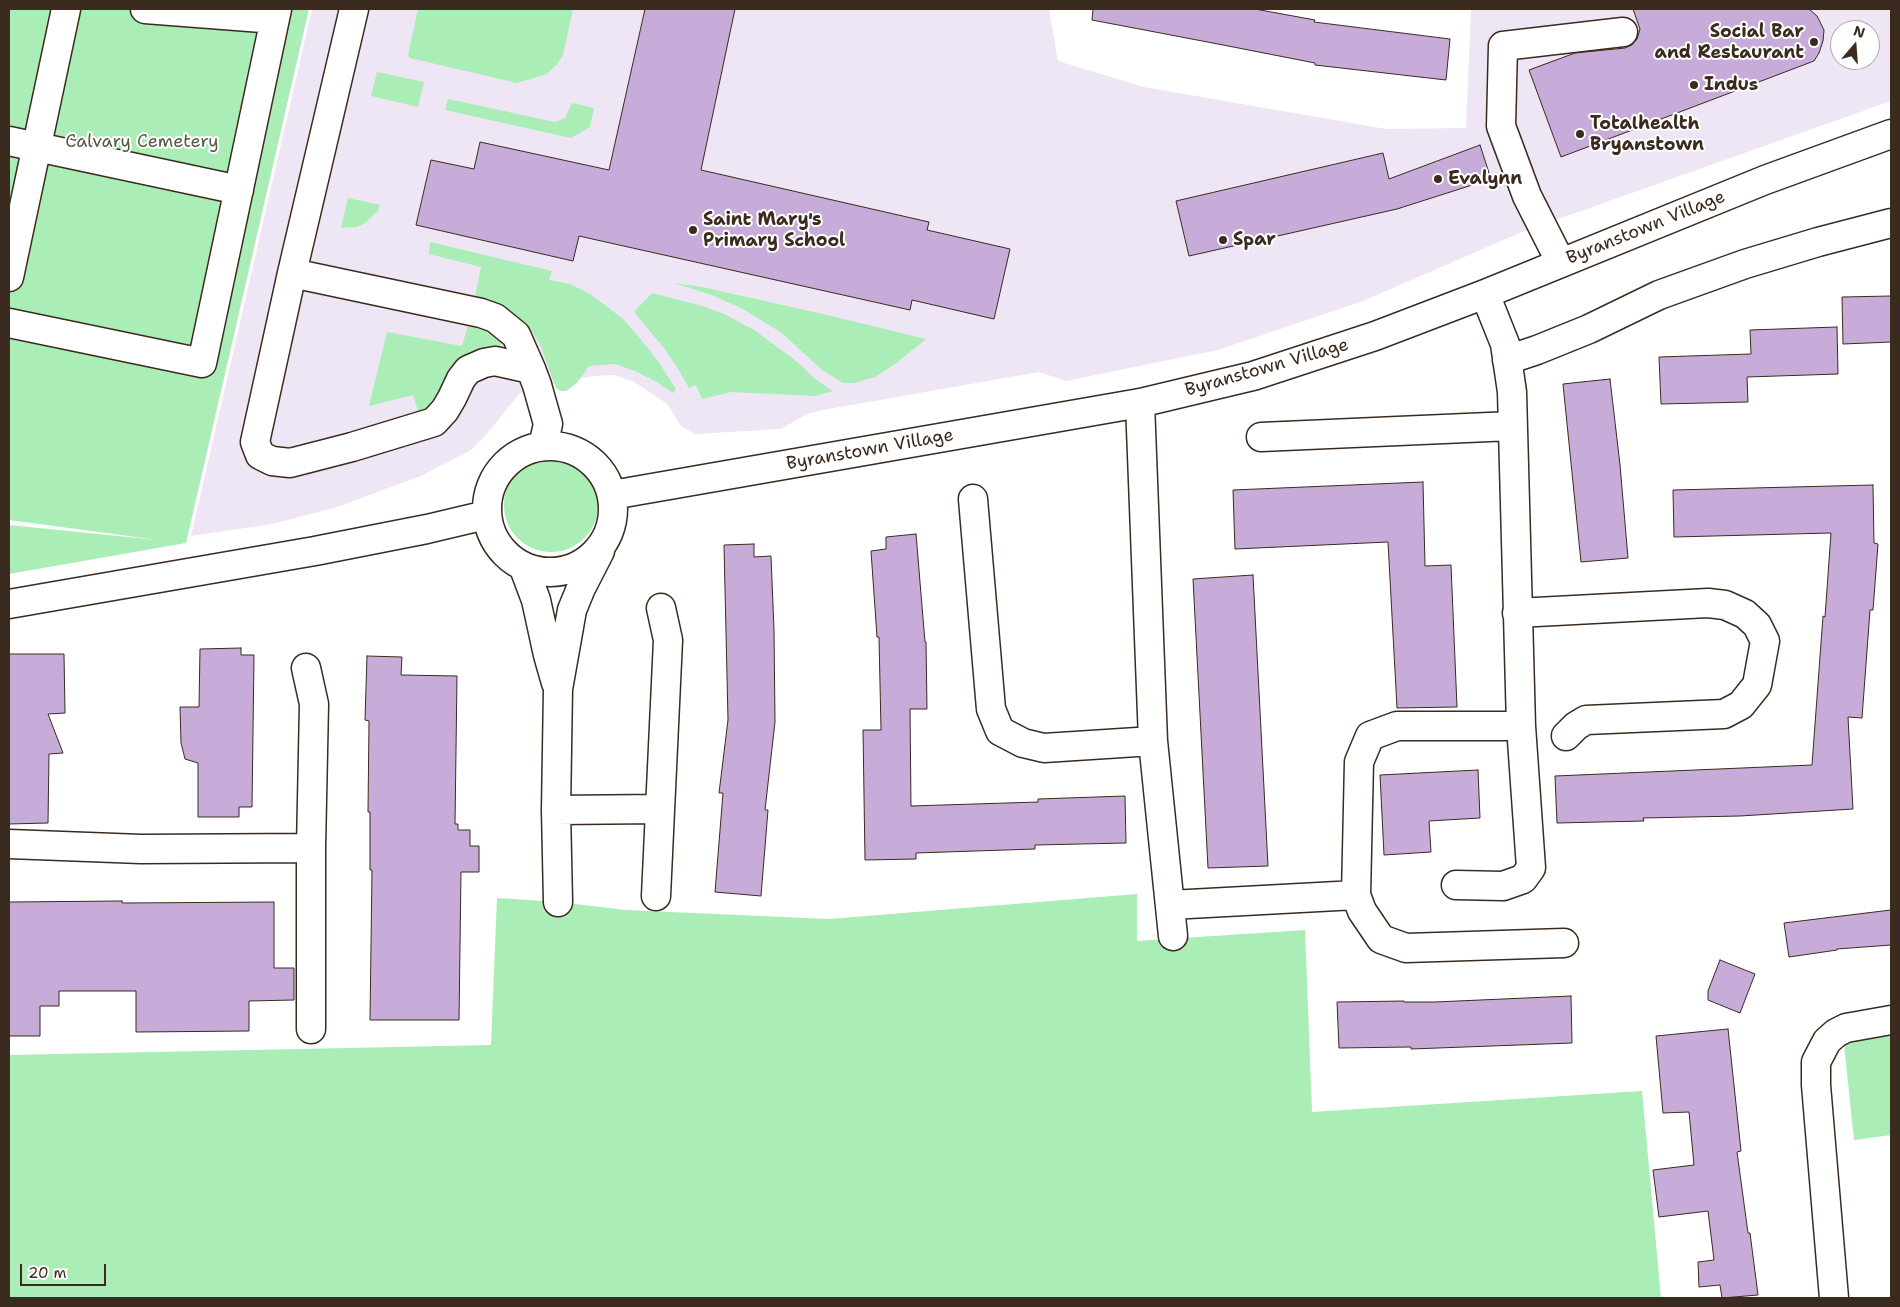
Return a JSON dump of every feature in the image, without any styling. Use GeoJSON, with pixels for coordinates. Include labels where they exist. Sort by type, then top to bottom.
{"type":"FeatureCollection","features":[{"type":"Feature","properties":{"kind":"street"},"geometry":{"type":"LineString","coordinates":[[9,277],[66,9]]}},
{"type":"Feature","properties":{"kind":"street"},"geometry":{"type":"LineString","coordinates":[[9,323],[202,363],[276,14],[145,9]]}},
{"type":"Feature","properties":{"kind":"street"},"geometry":{"type":"LineString","coordinates":[[354,9],[292,272],[255,442],[260,454],[272,461],[290,463],[352,447],[434,422],[440,417],[468,370],[484,363],[495,361],[531,369]]}},
{"type":"Feature","properties":{"kind":"street"},"geometry":{"type":"LineString","coordinates":[[1561,263],[1527,196],[1501,126],[1503,46],[1623,32]]}},
{"type":"Feature","properties":{"kind":"street","name":"Byranstown Village"},"geometry":{"type":"LineString","coordinates":[[612,495],[1140,403],[1253,376],[1375,336],[1485,294],[1765,180],[1891,134]]}},
{"type":"Feature","properties":{"kind":"street"},"geometry":{"type":"LineString","coordinates":[[9,141],[239,190]]}},
{"type":"Feature","properties":{"kind":"street"},"geometry":{"type":"LineString","coordinates":[[1507,360],[1589,329],[1659,295],[1736,267],[1818,242],[1891,223]]}},
{"type":"Feature","properties":{"kind":"street"},"geometry":{"type":"LineString","coordinates":[[292,272],[495,318],[516,335],[538,385],[548,424],[543,446]]}},
{"type":"Feature","properties":{"kind":"street"},"geometry":{"type":"LineString","coordinates":[[1456,885],[1503,886],[1523,879],[1531,868],[1520,726],[1512,392],[1505,344],[1485,294]]}},
{"type":"Feature","properties":{"kind":"street"},"geometry":{"type":"LineString","coordinates":[[1140,403],[1153,741],[1173,936]]}},
{"type":"Feature","properties":{"kind":"street"},"geometry":{"type":"LineString","coordinates":[[1261,437],[1512,426]]}},
{"type":"Feature","properties":{"kind":"street"},"geometry":{"type":"LineString","coordinates":[[558,902],[556,810],[558,689],[572,610],[610,530],[613,513],[612,495],[605,478],[594,464],[579,453],[561,447],[543,446],[524,451],[507,462],[495,477],[488,495],[486,515],[490,531],[498,547],[510,559],[524,568],[545,572],[567,570],[587,561],[602,546]]}},
{"type":"Feature","properties":{"kind":"street"},"geometry":{"type":"LineString","coordinates":[[973,499],[991,709],[1000,731],[1023,743],[1044,748],[1153,741]]}},
{"type":"Feature","properties":{"kind":"street"},"geometry":{"type":"LineString","coordinates":[[9,604],[315,551],[427,529],[486,515]]}},
{"type":"Feature","properties":{"kind":"street"},"geometry":{"type":"LineString","coordinates":[[524,568],[536,600],[548,655],[558,689]]}},
{"type":"Feature","properties":{"kind":"street"},"geometry":{"type":"LineString","coordinates":[[1517,613],[1708,603],[1725,606],[1744,614],[1757,625],[1765,641],[1757,685],[1741,705],[1724,714],[1586,720],[1576,726],[1566,736]]}},
{"type":"Feature","properties":{"kind":"street"},"geometry":{"type":"LineString","coordinates":[[656,896],[668,640],[661,608]]}},
{"type":"Feature","properties":{"kind":"street"},"geometry":{"type":"LineString","coordinates":[[306,668],[314,704],[311,848],[311,1028]]}},
{"type":"Feature","properties":{"kind":"street"},"geometry":{"type":"LineString","coordinates":[[1520,726],[1397,726],[1370,736],[1360,762],[1356,895],[1362,911],[1381,939],[1406,948],[1564,943]]}},
{"type":"Feature","properties":{"kind":"street"},"geometry":{"type":"LineString","coordinates":[[556,810],[660,809]]}},
{"type":"Feature","properties":{"kind":"street"},"geometry":{"type":"LineString","coordinates":[[9,844],[141,849],[311,848]]}},
{"type":"Feature","properties":{"kind":"street"},"geometry":{"type":"LineString","coordinates":[[1170,905],[1356,895]]}},
{"type":"Feature","properties":{"kind":"street"},"geometry":{"type":"LineString","coordinates":[[1834,1298],[1816,1085],[1816,1062],[1827,1041],[1836,1032],[1846,1028],[1891,1020]]}},
{"type":"Feature","properties":{"kind":"shaded area","name":"Saint Mary's Primary School"},"geometry":{"type":"Polygon","coordinates":[[[312,9],[1049,9],[1058,61],[1144,87],[1386,129],[1466,128],[1471,9],[1891,9],[1891,101],[1522,232],[1363,301],[1218,350],[1066,381],[1039,372],[823,410],[807,414],[781,429],[695,434],[681,426],[667,404],[634,382],[615,375],[593,376],[520,393],[471,450],[421,476],[334,508],[272,524],[191,536],[312,9]]]}},
{"type":"Feature","properties":{"kind":"green space","name":"Calvary Cemetery"},"geometry":{"type":"Polygon","coordinates":[[[9,9],[309,9],[186,543],[9,574],[9,525],[158,540],[9,520],[9,9]]]}},
{"type":"Feature","properties":{"kind":"green space"},"geometry":{"type":"Polygon","coordinates":[[[418,9],[573,9],[563,55],[558,63],[547,74],[517,83],[410,58],[408,55],[418,9]]]}},
{"type":"Feature","properties":{"kind":"green space"},"geometry":{"type":"Polygon","coordinates":[[[377,72],[424,82],[418,107],[371,96],[377,72]]]}},
{"type":"Feature","properties":{"kind":"green space"},"geometry":{"type":"Polygon","coordinates":[[[448,99],[555,122],[565,118],[572,103],[594,108],[590,127],[571,138],[445,110],[448,99]]]}},
{"type":"Feature","properties":{"kind":"green space"},"geometry":{"type":"Polygon","coordinates":[[[348,198],[380,205],[378,211],[365,223],[357,227],[341,228],[348,198]]]}},
{"type":"Feature","properties":{"kind":"green space"},"geometry":{"type":"Polygon","coordinates":[[[430,242],[552,271],[549,280],[570,284],[590,294],[622,318],[658,361],[676,389],[673,393],[657,382],[635,371],[615,364],[589,366],[577,383],[566,391],[560,391],[556,388],[540,344],[530,329],[506,310],[475,297],[481,267],[429,254],[430,242]]]}},
{"type":"Feature","properties":{"kind":"green space"},"geometry":{"type":"Polygon","coordinates":[[[674,283],[702,287],[926,339],[895,364],[875,377],[854,383],[843,383],[822,370],[782,333],[743,309],[712,295],[674,283]]]}},
{"type":"Feature","properties":{"kind":"green space"},"geometry":{"type":"Polygon","coordinates":[[[652,293],[702,306],[724,314],[754,330],[795,360],[815,379],[833,391],[815,396],[731,392],[702,399],[696,385],[689,388],[664,348],[634,312],[652,293]]]}},
{"type":"Feature","properties":{"kind":"green space"},"geometry":{"type":"Polygon","coordinates":[[[468,326],[496,333],[501,342],[500,348],[495,351],[477,352],[465,356],[458,362],[437,401],[427,410],[419,414],[413,395],[369,406],[387,332],[462,346],[468,326]]]}},
{"type":"Feature","properties":{"kind":"green space"},"geometry":{"type":"Polygon","coordinates":[[[551,458],[569,461],[584,472],[595,487],[598,505],[595,523],[584,538],[569,549],[551,552],[533,549],[518,538],[507,523],[504,505],[507,487],[518,472],[533,461],[551,458]]]}},
{"type":"Feature","properties":{"kind":"green space"},"geometry":{"type":"Polygon","coordinates":[[[1137,894],[1137,941],[1305,930],[1312,1112],[1642,1091],[1661,1298],[9,1298],[9,1055],[491,1045],[497,898],[558,902],[625,910],[829,919],[1137,894]]]}},
{"type":"Feature","properties":{"kind":"green space"},"geometry":{"type":"Polygon","coordinates":[[[1891,1032],[1891,1135],[1854,1140],[1845,1041],[1891,1032]]]}},
{"type":"Feature","properties":{"kind":"building"},"geometry":{"type":"Polygon","coordinates":[[[645,9],[735,9],[701,170],[929,222],[927,230],[1010,249],[994,319],[912,300],[910,310],[579,236],[573,261],[416,225],[431,160],[474,169],[480,142],[609,170],[645,9]]]}},
{"type":"Feature","properties":{"kind":"building"},"geometry":{"type":"Polygon","coordinates":[[[1093,9],[1255,9],[1315,20],[1314,22],[1450,39],[1446,80],[1315,65],[1315,63],[1092,20],[1093,9]]]}},
{"type":"Feature","properties":{"kind":"building"},"geometry":{"type":"Polygon","coordinates":[[[1633,9],[1809,9],[1817,16],[1824,30],[1823,41],[1814,61],[1561,157],[1529,70],[1575,53],[1625,48],[1632,45],[1637,39],[1640,29],[1633,9]]]}},
{"type":"Feature","properties":{"kind":"building"},"geometry":{"type":"Polygon","coordinates":[[[1480,145],[1491,179],[1397,209],[1189,256],[1176,201],[1383,153],[1389,179],[1480,145]]]}},
{"type":"Feature","properties":{"kind":"building"},"geometry":{"type":"Polygon","coordinates":[[[1891,296],[1891,342],[1843,344],[1842,297],[1891,296]]]}},
{"type":"Feature","properties":{"kind":"building"},"geometry":{"type":"Polygon","coordinates":[[[1837,327],[1838,374],[1747,377],[1748,402],[1661,404],[1659,357],[1751,354],[1750,330],[1837,327]]]}},
{"type":"Feature","properties":{"kind":"building"},"geometry":{"type":"Polygon","coordinates":[[[1610,379],[1628,558],[1581,562],[1563,384],[1610,379]]]}},
{"type":"Feature","properties":{"kind":"building"},"geometry":{"type":"Polygon","coordinates":[[[1423,482],[1425,566],[1451,565],[1457,707],[1397,708],[1388,542],[1235,549],[1233,490],[1423,482]]]}},
{"type":"Feature","properties":{"kind":"building"},"geometry":{"type":"Polygon","coordinates":[[[1873,485],[1874,543],[1878,544],[1873,610],[1870,610],[1862,718],[1848,717],[1853,809],[1740,816],[1643,818],[1644,821],[1557,823],[1555,776],[1812,765],[1831,533],[1674,537],[1673,490],[1873,485]]]}},
{"type":"Feature","properties":{"kind":"building"},"geometry":{"type":"Polygon","coordinates":[[[916,534],[926,642],[927,709],[910,709],[911,806],[1038,802],[1038,799],[1125,796],[1126,843],[1035,845],[1035,849],[916,853],[916,859],[865,860],[863,730],[881,730],[879,637],[877,637],[871,551],[886,549],[886,537],[916,534]]]}},
{"type":"Feature","properties":{"kind":"building"},"geometry":{"type":"Polygon","coordinates":[[[754,544],[754,557],[771,556],[774,630],[775,722],[765,810],[768,810],[761,896],[715,892],[723,793],[719,793],[728,720],[724,545],[754,544]]]}},
{"type":"Feature","properties":{"kind":"building"},"geometry":{"type":"Polygon","coordinates":[[[1253,575],[1268,866],[1208,868],[1193,579],[1253,575]]]}},
{"type":"Feature","properties":{"kind":"building"},"geometry":{"type":"Polygon","coordinates":[[[241,648],[241,655],[254,655],[252,807],[239,807],[239,817],[198,817],[198,763],[185,759],[181,743],[180,707],[199,707],[200,649],[241,648]]]}},
{"type":"Feature","properties":{"kind":"building"},"geometry":{"type":"Polygon","coordinates":[[[9,654],[64,654],[65,713],[48,714],[63,753],[49,754],[48,823],[9,824],[9,654]]]}},
{"type":"Feature","properties":{"kind":"building"},"geometry":{"type":"Polygon","coordinates":[[[367,656],[402,657],[401,675],[457,676],[455,824],[458,824],[458,830],[470,830],[470,846],[479,846],[479,872],[461,872],[459,1020],[370,1020],[372,870],[370,870],[370,812],[368,812],[369,721],[365,720],[367,656]]]}},
{"type":"Feature","properties":{"kind":"building"},"geometry":{"type":"Polygon","coordinates":[[[1478,770],[1480,818],[1429,821],[1431,852],[1384,855],[1380,775],[1478,770]]]}},
{"type":"Feature","properties":{"kind":"building"},"geometry":{"type":"Polygon","coordinates":[[[122,901],[122,903],[274,902],[274,968],[294,968],[294,1000],[249,1001],[249,1031],[136,1032],[136,991],[59,991],[59,1006],[40,1006],[40,1036],[9,1036],[9,902],[122,901]]]}},
{"type":"Feature","properties":{"kind":"building"},"geometry":{"type":"Polygon","coordinates":[[[1891,910],[1891,945],[1837,949],[1789,957],[1784,923],[1891,910]]]}},
{"type":"Feature","properties":{"kind":"building"},"geometry":{"type":"Polygon","coordinates":[[[1720,960],[1755,974],[1740,1013],[1708,1000],[1708,991],[1720,960]]]}},
{"type":"Feature","properties":{"kind":"building"},"geometry":{"type":"Polygon","coordinates":[[[1571,996],[1572,1043],[1411,1049],[1411,1047],[1339,1048],[1337,1002],[1435,1002],[1571,996]]]}},
{"type":"Feature","properties":{"kind":"building"},"geometry":{"type":"Polygon","coordinates":[[[1728,1029],[1741,1151],[1737,1152],[1758,1295],[1722,1298],[1720,1285],[1699,1287],[1698,1262],[1714,1260],[1708,1211],[1659,1217],[1653,1170],[1694,1165],[1689,1112],[1663,1113],[1656,1036],[1728,1029]]]}},
{"type":"Feature","properties":{"kind":"place","name":"Social Bar and Restaurant"},"geometry":{"type":"Point","coordinates":[1814,42]}},
{"type":"Feature","properties":{"kind":"place","name":"Indus"},"geometry":{"type":"Point","coordinates":[1694,85]}},
{"type":"Feature","properties":{"kind":"place","name":"Totalhealth Bryanstown"},"geometry":{"type":"Point","coordinates":[1580,134]}},
{"type":"Feature","properties":{"kind":"place","name":"Evalynn"},"geometry":{"type":"Point","coordinates":[1438,179]}},
{"type":"Feature","properties":{"kind":"place","name":"Saint Mary's Primary School"},"geometry":{"type":"Point","coordinates":[693,230]}},
{"type":"Feature","properties":{"kind":"place","name":"Spar"},"geometry":{"type":"Point","coordinates":[1223,240]}}]}
